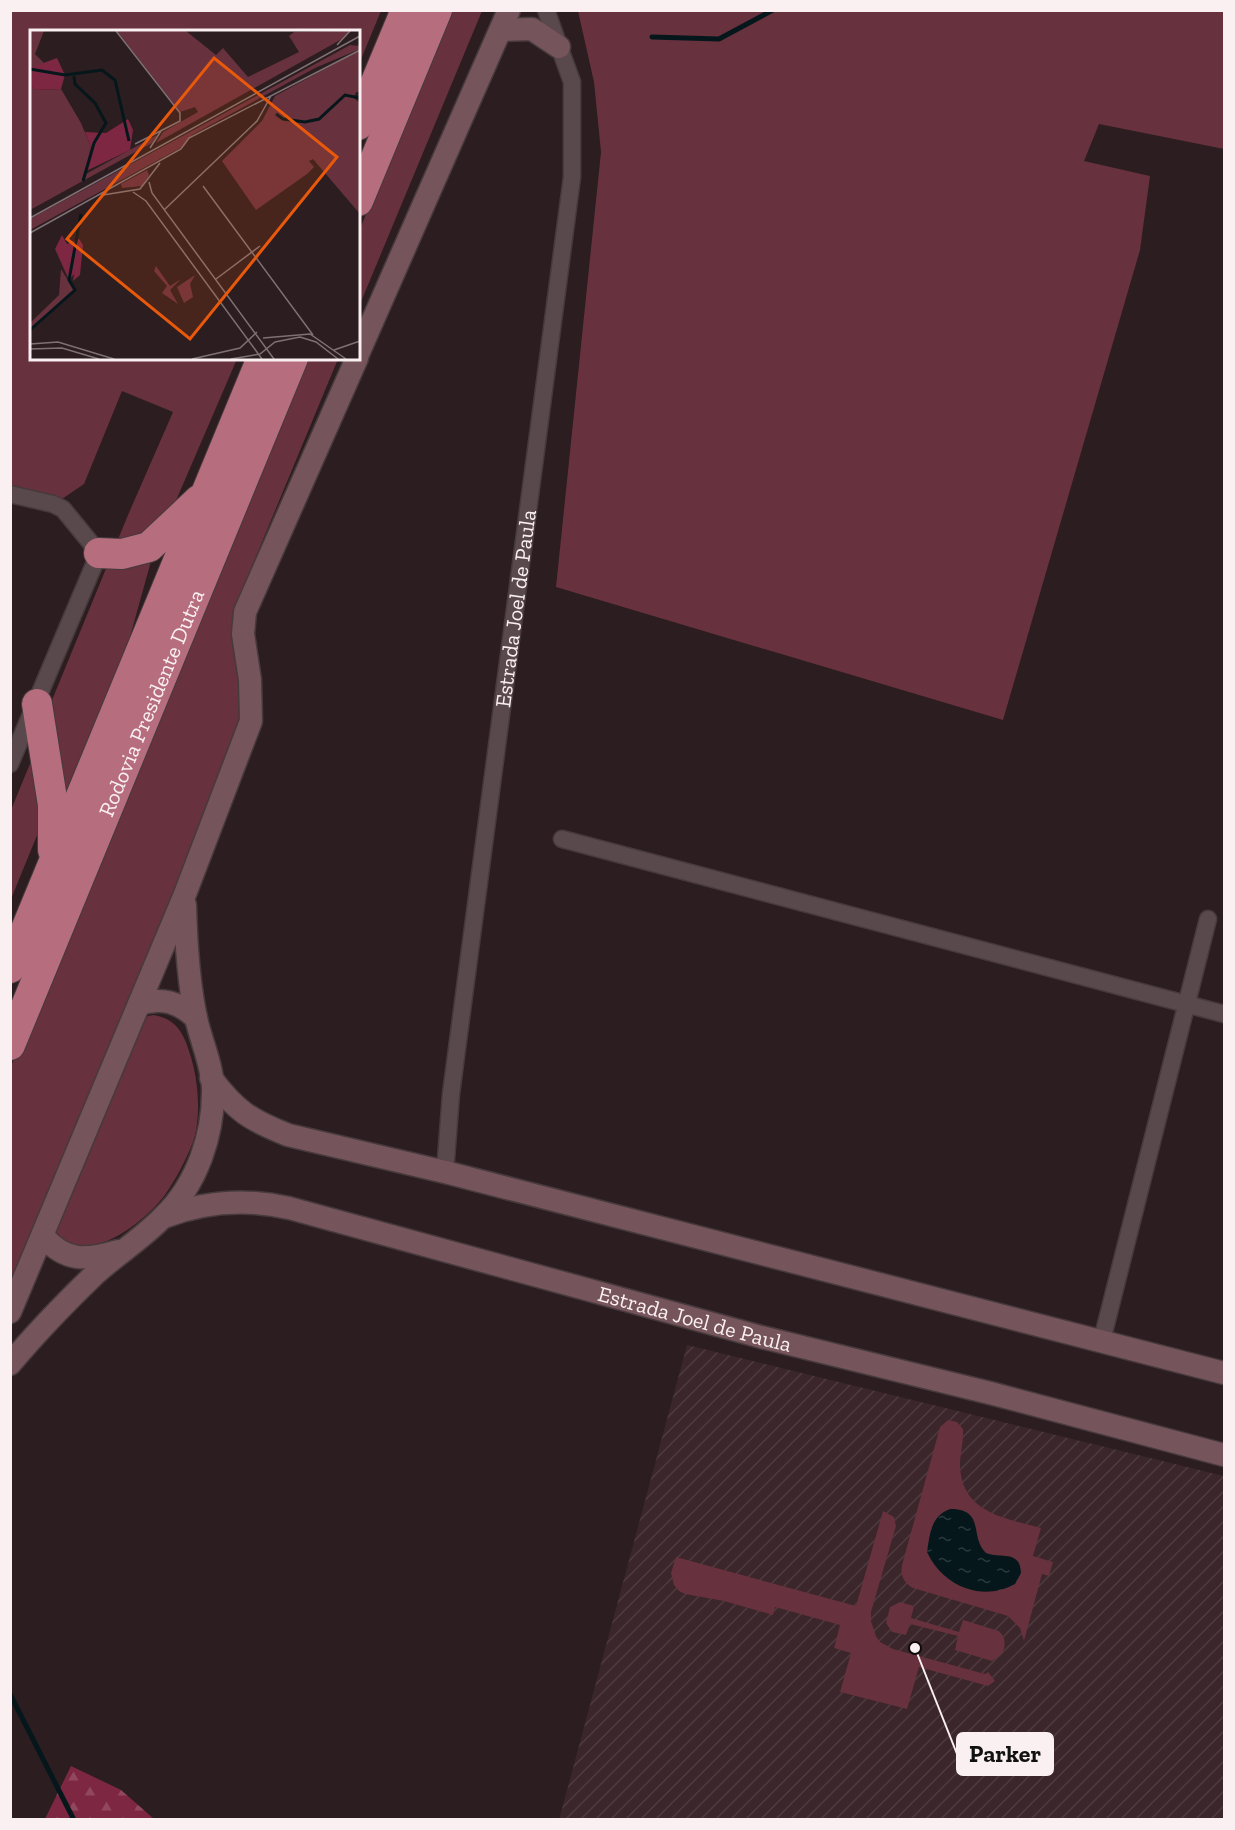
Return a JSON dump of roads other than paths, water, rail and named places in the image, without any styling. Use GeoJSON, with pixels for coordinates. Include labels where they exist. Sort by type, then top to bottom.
{"type":"FeatureCollection","features":[{"type":"Feature","properties":{"kind":"highway"},"geometry":{"type":"LineString","coordinates":[[360,120],[406,10]]}},
{"type":"Feature","properties":{"kind":"highway"},"geometry":{"type":"LineString","coordinates":[[360,196],[437,10]]}},
{"type":"Feature","properties":{"kind":"highway","name":"Rodovia Presidente Dutra"},"geometry":{"type":"LineString","coordinates":[[10,968],[261,360]]}},
{"type":"Feature","properties":{"kind":"highway","name":"Rodovia Presidente Dutra"},"geometry":{"type":"LineString","coordinates":[[10,1046],[292,360]]}},
{"type":"Feature","properties":{"kind":"highway"},"geometry":{"type":"LineString","coordinates":[[99,553],[122,554],[148,547],[206,494]]}},
{"type":"Feature","properties":{"kind":"highway"},"geometry":{"type":"LineString","coordinates":[[37,704],[52,805],[53,864]]}},
{"type":"Feature","properties":{"kind":"main road"},"geometry":{"type":"LineString","coordinates":[[360,349],[506,20],[532,29],[559,48]]}},
{"type":"Feature","properties":{"kind":"main road"},"geometry":{"type":"LineString","coordinates":[[10,1312],[185,894],[251,722],[250,680],[243,634],[245,612],[356,360]]}},
{"type":"Feature","properties":{"kind":"main road"},"geometry":{"type":"LineString","coordinates":[[10,1364],[67,1301],[123,1250],[164,1217],[188,1185],[205,1147],[212,1108],[212,1078],[196,1018],[187,962],[185,894]]}},
{"type":"Feature","properties":{"kind":"main road"},"geometry":{"type":"LineString","coordinates":[[139,1004],[149,1001],[169,1002],[179,1005],[196,1018]]}},
{"type":"Feature","properties":{"kind":"main road"},"geometry":{"type":"LineString","coordinates":[[212,1078],[230,1102],[253,1119],[288,1134],[445,1172],[1224,1373]]}},
{"type":"Feature","properties":{"kind":"main road","name":"Estrada Joel de Paula"},"geometry":{"type":"LineString","coordinates":[[164,1217],[190,1208],[218,1203],[254,1202],[289,1208],[761,1337],[990,1393],[1224,1455]]}},
{"type":"Feature","properties":{"kind":"main road"},"geometry":{"type":"LineString","coordinates":[[43,1236],[58,1250],[78,1258],[89,1258],[123,1250]]}},
{"type":"Feature","properties":{"kind":"street","name":"Estrada Joel de Paula"},"geometry":{"type":"LineString","coordinates":[[445,1172],[451,1094],[572,177],[572,82],[546,10]]}},
{"type":"Feature","properties":{"kind":"street"},"geometry":{"type":"LineString","coordinates":[[10,494],[53,504],[63,509],[99,553],[10,764]]}},
{"type":"Feature","properties":{"kind":"street"},"geometry":{"type":"LineString","coordinates":[[562,839],[1224,1014]]}},
{"type":"Feature","properties":{"kind":"street"},"geometry":{"type":"LineString","coordinates":[[1102,1340],[1208,919]]}},
{"type":"Feature","properties":{"kind":"water"},"geometry":{"type":"Polygon","coordinates":[[[950,1509],[961,1510],[973,1519],[981,1547],[986,1553],[1008,1556],[1017,1561],[1021,1573],[1015,1584],[989,1592],[976,1591],[952,1582],[942,1574],[927,1552],[932,1526],[939,1516],[950,1509]]]}},
{"type":"Feature","properties":{"kind":"waterway"},"geometry":{"type":"LineString","coordinates":[[652,37],[719,39],[773,10]]}},
{"type":"Feature","properties":{"kind":"waterway"},"geometry":{"type":"LineString","coordinates":[[10,1694],[74,1820]]}},
{"type":"Feature","properties":{"kind":"place","name":"Parker"},"geometry":{"type":"Point","coordinates":[915,1648]}}]}
